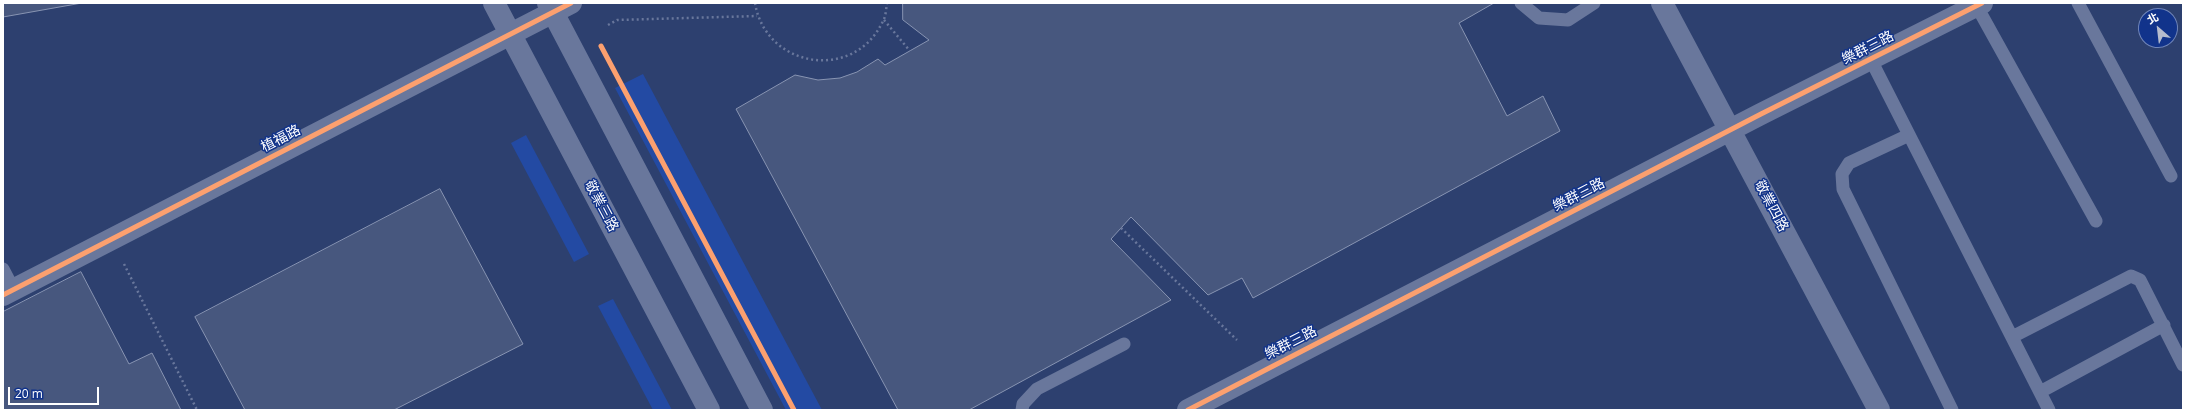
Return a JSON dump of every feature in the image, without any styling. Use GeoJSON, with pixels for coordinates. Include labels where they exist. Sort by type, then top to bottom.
{"type":"FeatureCollection","features":[{"type":"Feature","properties":{"kind":"street","name":"敬業三路"},"geometry":{"type":"LineString","coordinates":[[494,3],[709,410]]}},
{"type":"Feature","properties":{"kind":"street","name":"敬業四路"},"geometry":{"type":"LineString","coordinates":[[1662,3],[1879,410]]}},
{"type":"Feature","properties":{"kind":"street","name":"樂群三路"},"geometry":{"type":"LineString","coordinates":[[1188,410],[1729,130],[1871,60],[1978,4]]}},
{"type":"Feature","properties":{"kind":"street","name":"植福路"},"geometry":{"type":"LineString","coordinates":[[9,292],[510,35],[557,6]]}},
{"type":"Feature","properties":{"kind":"street"},"geometry":{"type":"LineString","coordinates":[[557,6],[762,410]]}},
{"type":"Feature","properties":{"kind":"lane"},"geometry":{"type":"LineString","coordinates":[[1521,3],[1539,18],[1568,20],[1594,3]]}},
{"type":"Feature","properties":{"kind":"lane"},"geometry":{"type":"LineString","coordinates":[[2078,3],[2171,176]]}},
{"type":"Feature","properties":{"kind":"lane"},"geometry":{"type":"LineString","coordinates":[[1978,4],[2096,221]]}},
{"type":"Feature","properties":{"kind":"lane"},"geometry":{"type":"LineString","coordinates":[[1871,60],[2049,410]]}},
{"type":"Feature","properties":{"kind":"lane"},"geometry":{"type":"LineString","coordinates":[[1909,135],[1850,163],[1842,174],[1843,189],[1952,410]]}},
{"type":"Feature","properties":{"kind":"lane"},"geometry":{"type":"LineString","coordinates":[[3,269],[9,292]]}},
{"type":"Feature","properties":{"kind":"lane"},"geometry":{"type":"LineString","coordinates":[[2012,337],[2131,276],[2140,280],[2183,365]]}},
{"type":"Feature","properties":{"kind":"lane"},"geometry":{"type":"LineString","coordinates":[[2040,392],[2164,326]]}},
{"type":"Feature","properties":{"kind":"lane"},"geometry":{"type":"LineString","coordinates":[[1022,410],[1023,404],[1037,389],[1124,344]]}},
{"type":"Feature","properties":{"kind":"path"},"geometry":{"type":"LineString","coordinates":[[755,3],[757,16],[768,36],[785,52],[807,60],[830,61],[852,54],[870,40],[884,20],[887,3]]}},
{"type":"Feature","properties":{"kind":"path"},"geometry":{"type":"LineString","coordinates":[[608,25],[617,20],[757,16]]}},
{"type":"Feature","properties":{"kind":"path"},"geometry":{"type":"LineString","coordinates":[[884,20],[910,51]]}},
{"type":"Feature","properties":{"kind":"path"},"geometry":{"type":"LineString","coordinates":[[1121,228],[1237,340]]}},
{"type":"Feature","properties":{"kind":"path"},"geometry":{"type":"LineString","coordinates":[[121,258],[197,410]]}},
{"type":"Feature","properties":{"kind":"shaded area"},"geometry":{"type":"Polygon","coordinates":[[[643,74],[822,410],[786,410],[615,88],[643,74]]]}},
{"type":"Feature","properties":{"kind":"shaded area"},"geometry":{"type":"Polygon","coordinates":[[[526,135],[589,254],[574,262],[511,143],[526,135]]]}},
{"type":"Feature","properties":{"kind":"shaded area"},"geometry":{"type":"Polygon","coordinates":[[[613,299],[672,410],[653,410],[598,306],[613,299]]]}},
{"type":"Feature","properties":{"kind":"building"},"geometry":{"type":"Polygon","coordinates":[[[3,3],[82,3],[3,17],[3,3]]]}},
{"type":"Feature","properties":{"kind":"building"},"geometry":{"type":"Polygon","coordinates":[[[903,3],[1494,3],[1459,23],[1507,116],[1543,96],[1560,131],[1253,298],[1242,278],[1208,295],[1131,217],[1111,239],[1171,300],[969,410],[898,410],[736,109],[795,75],[818,80],[840,78],[857,72],[878,59],[885,65],[929,40],[903,20],[903,3]]]}},
{"type":"Feature","properties":{"kind":"building"},"geometry":{"type":"Polygon","coordinates":[[[440,189],[523,344],[394,410],[245,410],[195,317],[440,189]]]}},
{"type":"Feature","properties":{"kind":"building"},"geometry":{"type":"Polygon","coordinates":[[[81,272],[129,364],[152,353],[181,410],[3,410],[3,312],[81,272]]]}},
{"type":"Feature","properties":{"kind":"cycle path"},"geometry":{"type":"LineString","coordinates":[[3,295],[571,3]]}},
{"type":"Feature","properties":{"kind":"cycle path"},"geometry":{"type":"LineString","coordinates":[[1188,410],[1761,114],[1982,3]]}},
{"type":"Feature","properties":{"kind":"cycle path"},"geometry":{"type":"LineString","coordinates":[[601,46],[794,410]]}}]}
